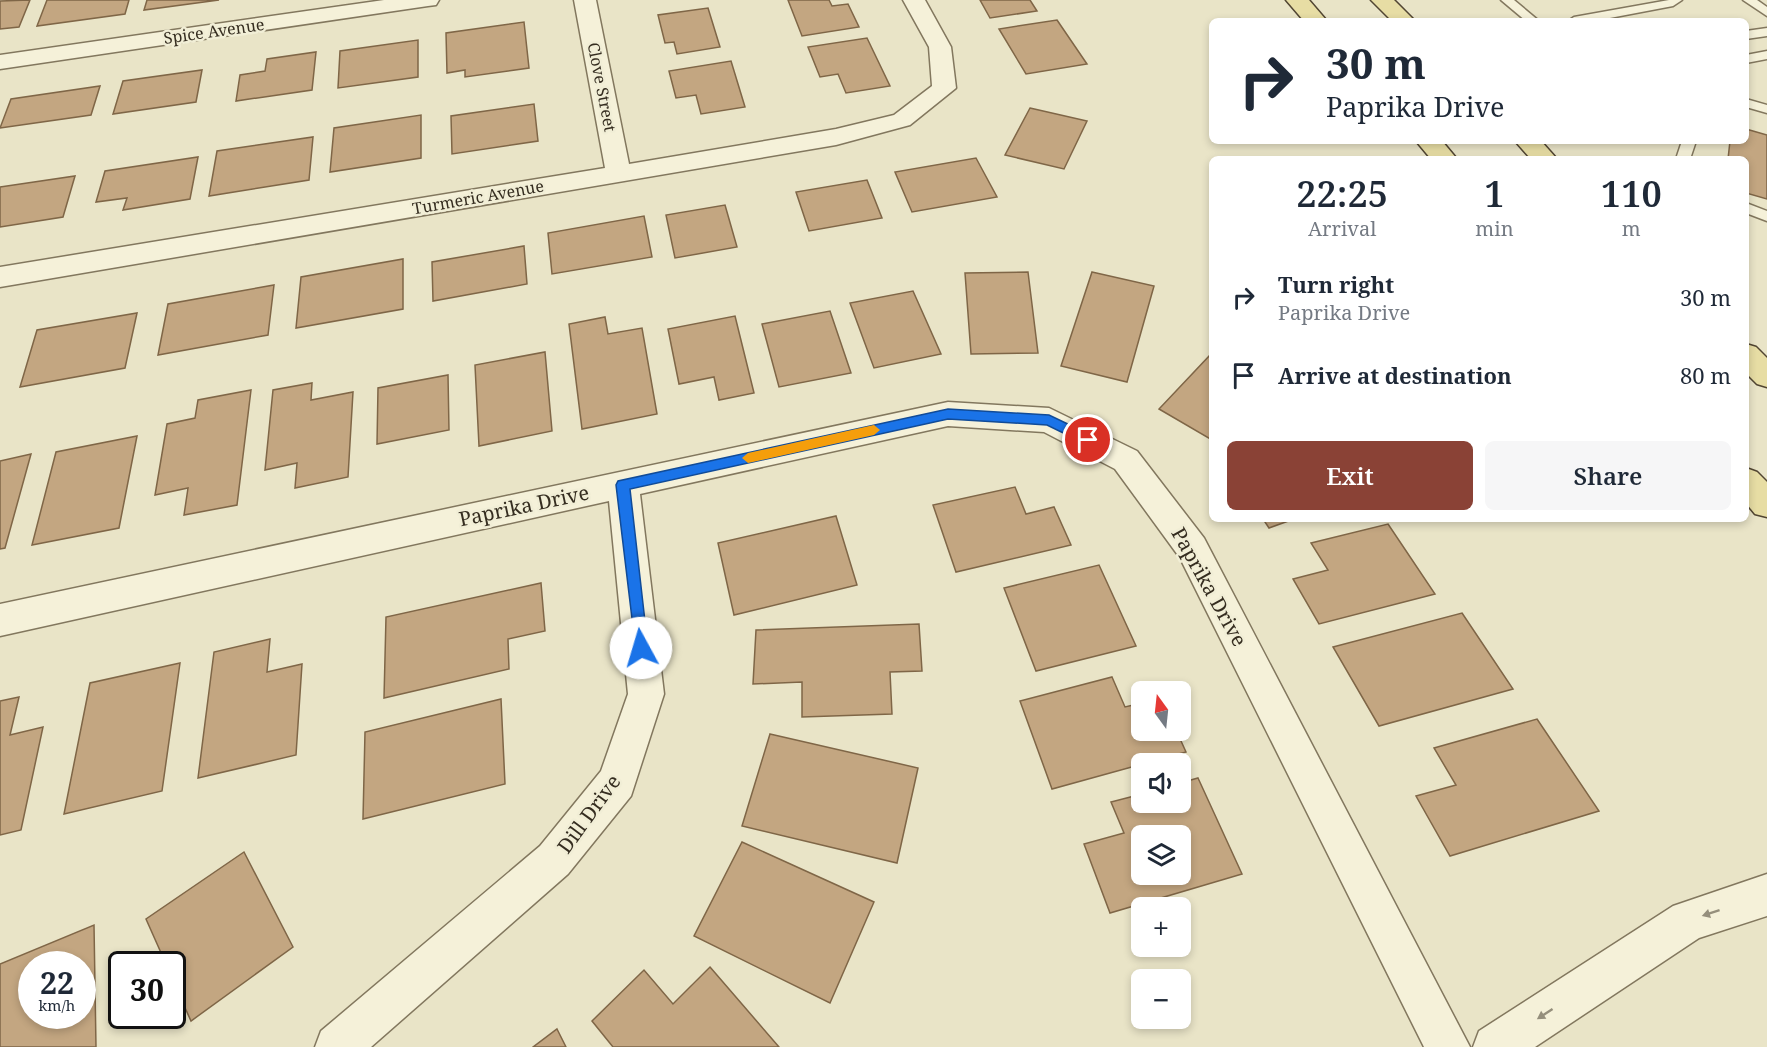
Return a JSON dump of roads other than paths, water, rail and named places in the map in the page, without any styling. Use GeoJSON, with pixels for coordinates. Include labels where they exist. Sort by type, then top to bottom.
{"type":"FeatureCollection","features":[{"type":"Feature","properties":{"kind":"main road"},"geometry":{"type":"LineString","coordinates":[[1297,0],[1313,18]]}},
{"type":"Feature","properties":{"kind":"main road"},"geometry":{"type":"LineString","coordinates":[[1382,0],[1401,18]]}},
{"type":"Feature","properties":{"kind":"main road"},"geometry":{"type":"LineString","coordinates":[[1431,144],[1442,156]]}},
{"type":"Feature","properties":{"kind":"main road"},"geometry":{"type":"LineString","coordinates":[[1530,144],[1542,156]]}},
{"type":"Feature","properties":{"kind":"main road"},"geometry":{"type":"LineString","coordinates":[[1749,359],[1767,376]]}},
{"type":"Feature","properties":{"kind":"main road"},"geometry":{"type":"LineString","coordinates":[[1749,484],[1767,504]]}},
{"type":"Feature","properties":{"kind":"street","name":"Spice Avenue"},"geometry":{"type":"LineString","coordinates":[[0,62],[428,0]]}},
{"type":"Feature","properties":{"kind":"street","name":"Clove Street"},"geometry":{"type":"LineString","coordinates":[[585,0],[619,174]]}},
{"type":"Feature","properties":{"kind":"street","name":"Turmeric Avenue"},"geometry":{"type":"LineString","coordinates":[[0,277],[836,137],[902,120],[944,88],[940,47],[914,0]]}},
{"type":"Feature","properties":{"kind":"street","name":"Paprika Drive"},"geometry":{"type":"LineString","coordinates":[[0,620],[948,414],[1049,420],[1126,460],[1192,548],[1448,1047]]}},
{"type":"Feature","properties":{"kind":"street","name":"Dill Drive"},"geometry":{"type":"LineString","coordinates":[[337,1047],[554,860],[617,782],[646,694],[623,485]]}},
{"type":"Feature","properties":{"kind":"street"},"geometry":{"type":"LineString","coordinates":[[1495,1047],[1688,921],[1767,895]]}},
{"type":"Feature","properties":{"kind":"lane"},"geometry":{"type":"LineString","coordinates":[[1507,0],[1529,18]]}},
{"type":"Feature","properties":{"kind":"lane"},"geometry":{"type":"LineString","coordinates":[[1589,18],[1673,3],[1676,0]]}},
{"type":"Feature","properties":{"kind":"lane"},"geometry":{"type":"LineString","coordinates":[[1749,0],[1766,10]]}},
{"type":"Feature","properties":{"kind":"lane"},"geometry":{"type":"LineString","coordinates":[[1749,35],[1767,32]]}},
{"type":"Feature","properties":{"kind":"lane"},"geometry":{"type":"LineString","coordinates":[[1749,58],[1767,55]]}},
{"type":"Feature","properties":{"kind":"lane"},"geometry":{"type":"LineString","coordinates":[[1749,104],[1767,109]]}},
{"type":"Feature","properties":{"kind":"lane"},"geometry":{"type":"LineString","coordinates":[[1749,209],[1767,216]]}}]}
